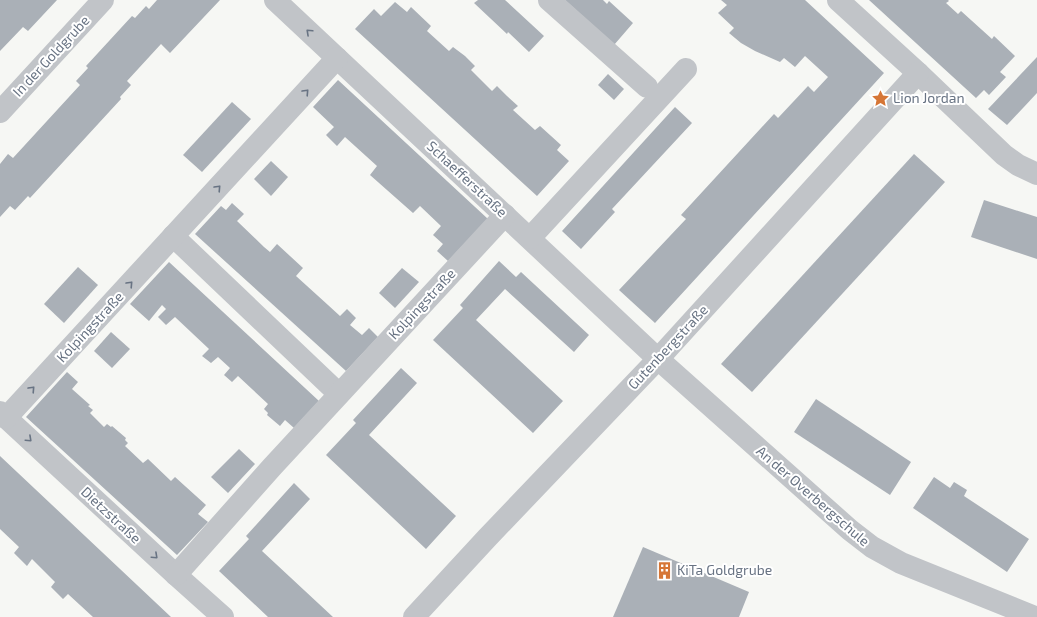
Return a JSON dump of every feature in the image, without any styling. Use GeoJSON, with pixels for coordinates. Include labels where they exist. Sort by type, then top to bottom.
{"type":"FeatureCollection","features":[{"type":"Feature","properties":{"kind":"street","name":"In der Goldgrube"},"geometry":{"type":"LineString","coordinates":[[0,112],[103,0]]}},
{"type":"Feature","properties":{"kind":"street","name":"Schaefferstraße"},"geometry":{"type":"LineString","coordinates":[[275,0],[658,358]]}},
{"type":"Feature","properties":{"kind":"street"},"geometry":{"type":"LineString","coordinates":[[549,0],[647,87]]}},
{"type":"Feature","properties":{"kind":"street"},"geometry":{"type":"LineString","coordinates":[[838,0],[918,73],[1004,155],[1037,174]]}},
{"type":"Feature","properties":{"kind":"street","name":"Kolpingstraße"},"geometry":{"type":"LineString","coordinates":[[3,415],[173,236],[337,58]]}},
{"type":"Feature","properties":{"kind":"street"},"geometry":{"type":"LineString","coordinates":[[530,238],[686,69]]}},
{"type":"Feature","properties":{"kind":"street","name":"Gutenbergstraße"},"geometry":{"type":"LineString","coordinates":[[414,617],[658,358],[918,73]]}},
{"type":"Feature","properties":{"kind":"street","name":"Kolpingstraße"},"geometry":{"type":"LineString","coordinates":[[176,575],[272,467],[505,215]]}},
{"type":"Feature","properties":{"kind":"street"},"geometry":{"type":"LineString","coordinates":[[173,236],[339,394]]}},
{"type":"Feature","properties":{"kind":"street","name":"An der Overbergschule"},"geometry":{"type":"LineString","coordinates":[[658,358],[850,530],[872,547],[901,563],[1035,617]]}},
{"type":"Feature","properties":{"kind":"street","name":"Dietzstraße"},"geometry":{"type":"LineString","coordinates":[[3,415],[223,617]]}},
{"type":"Feature","properties":{"kind":"building"},"geometry":{"type":"Polygon","coordinates":[[[0,0],[57,0],[28,31],[23,27],[0,51],[0,0]]]}},
{"type":"Feature","properties":{"kind":"building"},"geometry":{"type":"Polygon","coordinates":[[[157,0],[220,0],[170,53],[161,44],[127,81],[131,85],[120,97],[121,99],[30,198],[28,196],[15,210],[10,206],[0,217],[0,164],[8,154],[13,158],[80,85],[76,81],[88,68],[86,66],[132,16],[135,18],[146,6],[149,9],[157,0]]]}},
{"type":"Feature","properties":{"kind":"building"},"geometry":{"type":"Polygon","coordinates":[[[478,0],[505,0],[544,36],[529,52],[474,3],[478,0]]]}},
{"type":"Feature","properties":{"kind":"building"},"geometry":{"type":"Polygon","coordinates":[[[565,0],[603,0],[607,4],[609,1],[633,23],[614,45],[565,0]]]}},
{"type":"Feature","properties":{"kind":"building"},"geometry":{"type":"Polygon","coordinates":[[[721,0],[805,0],[884,73],[655,323],[619,290],[686,219],[681,215],[774,114],[778,118],[808,86],[814,92],[828,77],[805,56],[795,67],[784,58],[780,62],[741,43],[729,33],[734,28],[718,13],[727,5],[721,0]]]}},
{"type":"Feature","properties":{"kind":"building"},"geometry":{"type":"Polygon","coordinates":[[[869,0],[948,0],[949,1],[946,3],[958,14],[961,11],[992,39],[994,36],[1015,56],[1000,72],[1006,77],[989,95],[984,90],[976,98],[869,0]]]}},
{"type":"Feature","properties":{"kind":"building"},"geometry":{"type":"Polygon","coordinates":[[[395,2],[407,12],[411,7],[431,26],[427,31],[449,51],[453,47],[465,56],[475,66],[471,70],[492,91],[497,86],[518,106],[513,110],[535,130],[540,126],[561,145],[557,150],[569,161],[537,196],[355,29],[374,9],[381,16],[395,2]]]}},
{"type":"Feature","properties":{"kind":"building"},"geometry":{"type":"Polygon","coordinates":[[[1037,57],[1037,93],[1007,125],[988,109],[1037,57]]]}},
{"type":"Feature","properties":{"kind":"building"},"geometry":{"type":"Polygon","coordinates":[[[608,74],[624,89],[614,100],[598,85],[608,74]]]}},
{"type":"Feature","properties":{"kind":"building"},"geometry":{"type":"Polygon","coordinates":[[[338,80],[488,219],[448,261],[437,251],[443,244],[433,235],[441,226],[420,206],[413,213],[370,175],[377,166],[345,137],[337,146],[326,135],[334,127],[313,107],[338,80]]]}},
{"type":"Feature","properties":{"kind":"building"},"geometry":{"type":"Polygon","coordinates":[[[232,102],[251,119],[202,172],[183,155],[232,102]]]}},
{"type":"Feature","properties":{"kind":"building"},"geometry":{"type":"Polygon","coordinates":[[[675,107],[692,123],[612,209],[615,212],[581,249],[562,231],[675,107]]]}},
{"type":"Feature","properties":{"kind":"building"},"geometry":{"type":"Polygon","coordinates":[[[914,154],[945,182],[752,392],[721,364],[914,154]]]}},
{"type":"Feature","properties":{"kind":"building"},"geometry":{"type":"Polygon","coordinates":[[[271,161],[288,177],[271,196],[254,179],[271,161]]]}},
{"type":"Feature","properties":{"kind":"building"},"geometry":{"type":"Polygon","coordinates":[[[984,200],[1037,217],[1037,259],[971,237],[984,200]]]}},
{"type":"Feature","properties":{"kind":"building"},"geometry":{"type":"Polygon","coordinates":[[[232,203],[244,214],[237,221],[264,247],[270,252],[277,244],[303,268],[296,276],[340,316],[347,309],[356,318],[350,325],[362,335],[369,328],[378,337],[346,371],[195,234],[221,206],[226,210],[232,203]]]}},
{"type":"Feature","properties":{"kind":"building"},"geometry":{"type":"Polygon","coordinates":[[[499,261],[516,277],[521,272],[589,335],[574,352],[505,289],[476,320],[563,401],[533,433],[433,340],[463,308],[460,305],[499,261]]]}},
{"type":"Feature","properties":{"kind":"building"},"geometry":{"type":"Polygon","coordinates":[[[169,262],[319,401],[294,428],[285,420],[280,426],[267,415],[268,413],[264,409],[268,404],[238,376],[232,382],[224,375],[230,368],[218,357],[211,363],[202,356],[209,349],[175,317],[166,325],[158,317],[166,309],[162,305],[149,321],[130,304],[169,262]]]}},
{"type":"Feature","properties":{"kind":"building"},"geometry":{"type":"Polygon","coordinates":[[[78,267],[98,285],[64,323],[44,304],[78,267]]]}},
{"type":"Feature","properties":{"kind":"building"},"geometry":{"type":"Polygon","coordinates":[[[402,268],[419,282],[395,308],[379,293],[402,268]]]}},
{"type":"Feature","properties":{"kind":"building"},"geometry":{"type":"Polygon","coordinates":[[[111,332],[130,349],[112,368],[94,351],[111,332]]]}},
{"type":"Feature","properties":{"kind":"building"},"geometry":{"type":"Polygon","coordinates":[[[401,368],[417,383],[369,435],[456,516],[426,549],[326,455],[356,423],[353,420],[401,368]]]}},
{"type":"Feature","properties":{"kind":"building"},"geometry":{"type":"Polygon","coordinates":[[[67,372],[78,382],[72,389],[90,405],[88,406],[93,410],[90,413],[104,427],[107,424],[111,427],[112,426],[126,438],[125,440],[128,443],[125,446],[143,463],[148,459],[171,481],[175,477],[206,505],[198,514],[208,522],[177,555],[26,417],[67,372]]]}},
{"type":"Feature","properties":{"kind":"building"},"geometry":{"type":"Polygon","coordinates":[[[816,399],[911,462],[890,495],[794,432],[816,399]]]}},
{"type":"Feature","properties":{"kind":"building"},"geometry":{"type":"Polygon","coordinates":[[[239,449],[255,464],[228,493],[211,477],[239,449]]]}},
{"type":"Feature","properties":{"kind":"building"},"geometry":{"type":"Polygon","coordinates":[[[0,456],[171,617],[93,617],[68,594],[63,599],[51,587],[55,582],[32,559],[27,566],[14,553],[19,547],[0,529],[0,456]]]}},
{"type":"Feature","properties":{"kind":"building"},"geometry":{"type":"Polygon","coordinates":[[[934,477],[950,488],[954,482],[967,490],[964,496],[1029,539],[1007,572],[913,508],[934,477]]]}},
{"type":"Feature","properties":{"kind":"building"},"geometry":{"type":"Polygon","coordinates":[[[294,483],[310,499],[262,551],[333,617],[268,617],[219,571],[249,539],[246,536],[294,483]]]}},
{"type":"Feature","properties":{"kind":"building","name":"KiTa Goldgrube"},"geometry":{"type":"Polygon","coordinates":[[[643,547],[749,592],[739,617],[613,617],[643,547]]]}},
{"type":"Feature","properties":{"kind":"place","name":"Lion Jordan"},"geometry":{"type":"Point","coordinates":[880,98]}},
{"type":"Feature","properties":{"kind":"place","name":"KiTa Goldgrube"},"geometry":{"type":"Point","coordinates":[664,570]}}]}
